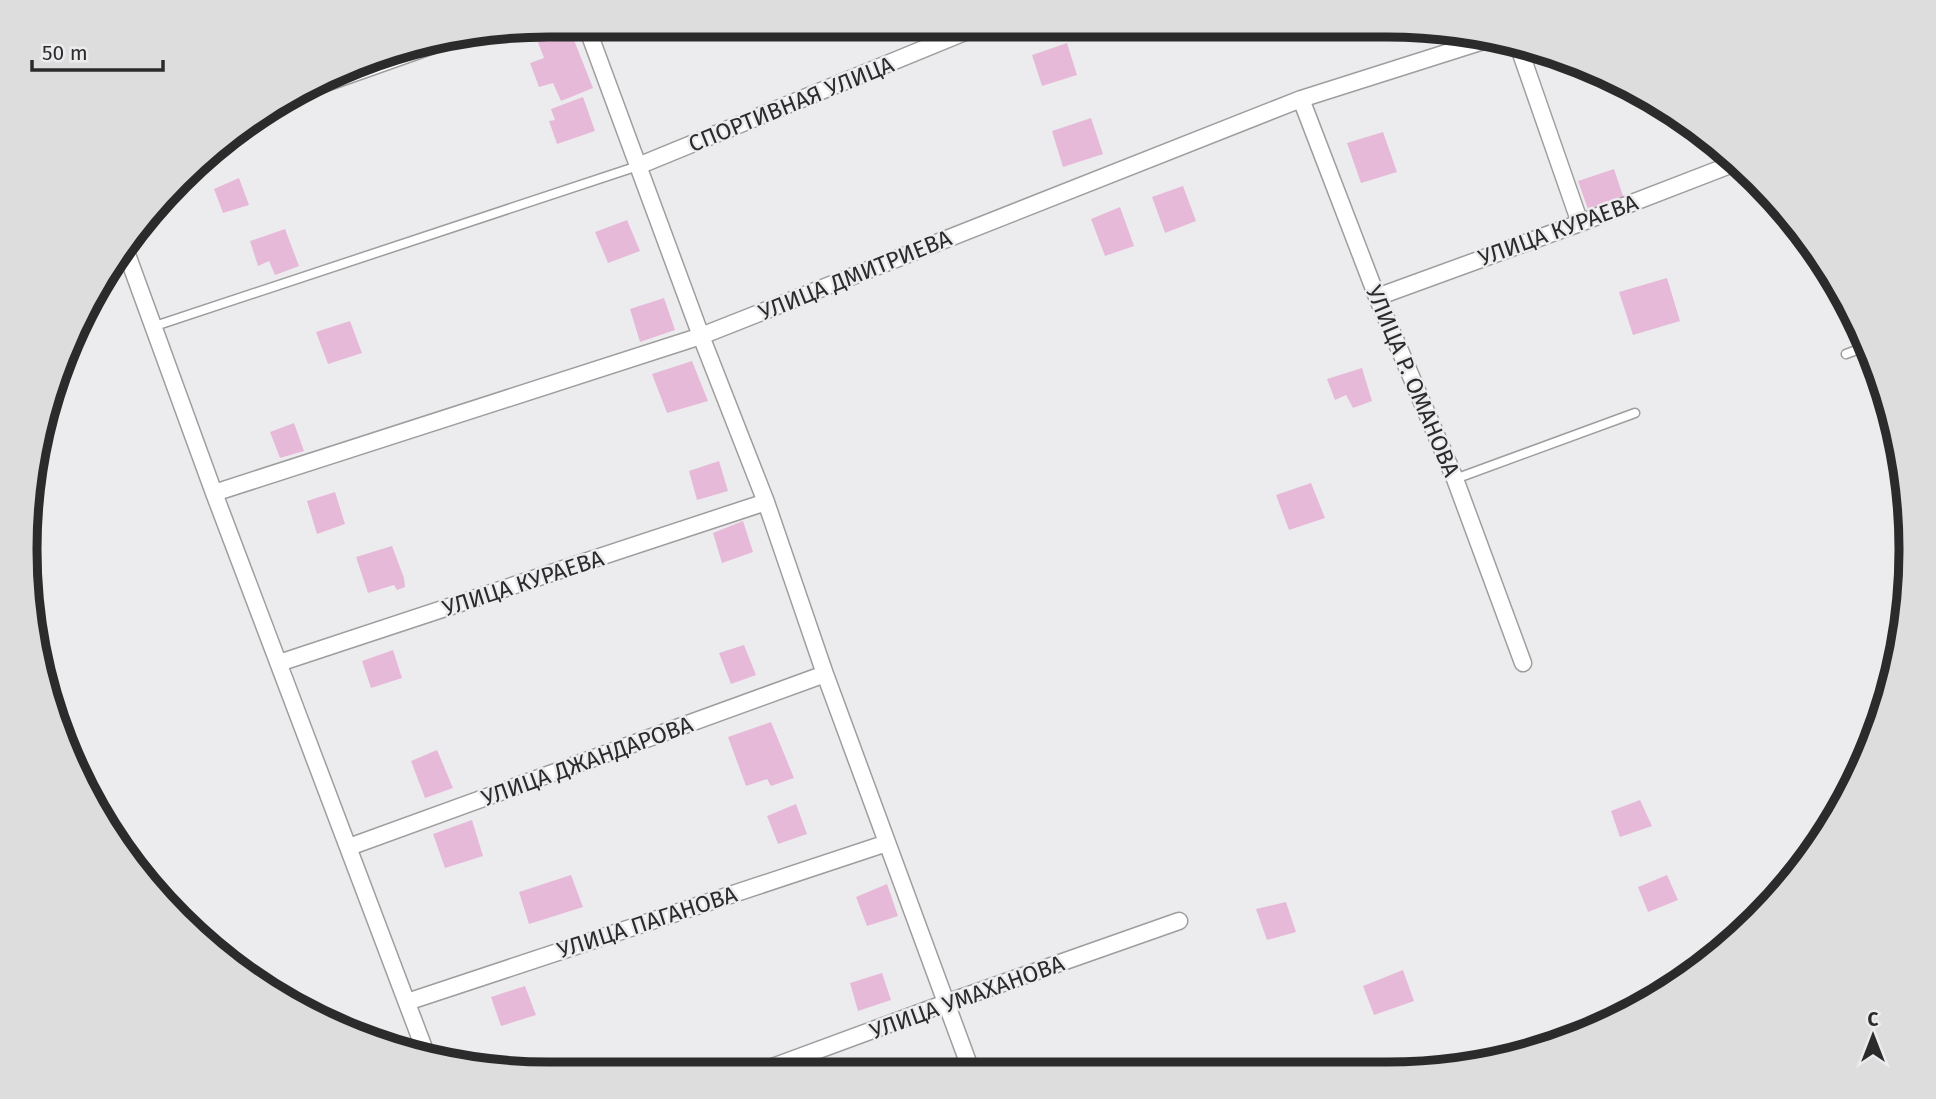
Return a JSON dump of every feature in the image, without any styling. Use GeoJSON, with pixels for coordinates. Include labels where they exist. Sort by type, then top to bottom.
{"type":"FeatureCollection","features":[{"type":"Feature","properties":{"kind":"street"},"geometry":{"type":"LineString","coordinates":[[591,37],[701,336],[766,502],[825,674],[968,1062]]}},
{"type":"Feature","properties":{"kind":"street","name":"СПОРТИВНАЯ УЛИЦА"},"geometry":{"type":"LineString","coordinates":[[638,166],[953,37]]}},
{"type":"Feature","properties":{"kind":"street","name":"УЛИЦА ДМИТРИЕВА"},"geometry":{"type":"LineString","coordinates":[[214,493],[701,336],[1301,99],[1475,45]]}},
{"type":"Feature","properties":{"kind":"street"},"geometry":{"type":"LineString","coordinates":[[1521,55],[1580,223]]}},
{"type":"Feature","properties":{"kind":"street","name":"УЛИЦА Р. ОМАНОВА"},"geometry":{"type":"LineString","coordinates":[[1301,99],[1377,297],[1455,479],[1523,663]]}},
{"type":"Feature","properties":{"kind":"street","name":"УЛИЦА КУРАЕВА"},"geometry":{"type":"LineString","coordinates":[[1377,297],[1727,166]]}},
{"type":"Feature","properties":{"kind":"street"},"geometry":{"type":"LineString","coordinates":[[128,258],[423,1046]]}},
{"type":"Feature","properties":{"kind":"street","name":"УЛИЦА КУРАЕВА"},"geometry":{"type":"LineString","coordinates":[[279,663],[766,502]]}},
{"type":"Feature","properties":{"kind":"street","name":"УЛИЦА ДЖАНДАРОВА"},"geometry":{"type":"LineString","coordinates":[[349,847],[825,674]]}},
{"type":"Feature","properties":{"kind":"street","name":"УЛИЦА ПАГАНОВА"},"geometry":{"type":"LineString","coordinates":[[407,1002],[887,843]]}},
{"type":"Feature","properties":{"kind":"street","name":"УЛИЦА УМАХАНОВА"},"geometry":{"type":"LineString","coordinates":[[786,1062],[1179,922]]}},
{"type":"Feature","properties":{"kind":"lane"},"geometry":{"type":"LineString","coordinates":[[152,327],[638,166]]}},
{"type":"Feature","properties":{"kind":"lane"},"geometry":{"type":"LineString","coordinates":[[1846,354],[1858,349]]}},
{"type":"Feature","properties":{"kind":"lane"},"geometry":{"type":"LineString","coordinates":[[1455,479],[1635,413]]}},
{"type":"Feature","properties":{"kind":"building"},"geometry":{"type":"Polygon","coordinates":[[[536,37],[573,37],[593,88],[561,101],[553,83],[539,87],[530,63],[544,58],[536,37]]]}},
{"type":"Feature","properties":{"kind":"building"},"geometry":{"type":"Polygon","coordinates":[[[1067,43],[1077,75],[1042,86],[1032,55],[1067,43]]]}},
{"type":"Feature","properties":{"kind":"building"},"geometry":{"type":"Polygon","coordinates":[[[583,97],[595,131],[557,144],[549,121],[555,120],[551,109],[583,97]]]}},
{"type":"Feature","properties":{"kind":"building"},"geometry":{"type":"Polygon","coordinates":[[[1091,118],[1103,154],[1063,167],[1052,131],[1091,118]]]}},
{"type":"Feature","properties":{"kind":"building"},"geometry":{"type":"Polygon","coordinates":[[[1383,132],[1397,172],[1361,183],[1347,143],[1383,132]]]}},
{"type":"Feature","properties":{"kind":"building"},"geometry":{"type":"Polygon","coordinates":[[[1614,169],[1625,202],[1589,212],[1578,181],[1614,169]]]}},
{"type":"Feature","properties":{"kind":"building"},"geometry":{"type":"Polygon","coordinates":[[[239,178],[249,205],[223,213],[214,189],[239,178]]]}},
{"type":"Feature","properties":{"kind":"building"},"geometry":{"type":"Polygon","coordinates":[[[1183,186],[1196,221],[1165,233],[1152,197],[1183,186]]]}},
{"type":"Feature","properties":{"kind":"building"},"geometry":{"type":"Polygon","coordinates":[[[1120,207],[1134,246],[1105,256],[1091,219],[1120,207]]]}},
{"type":"Feature","properties":{"kind":"building"},"geometry":{"type":"Polygon","coordinates":[[[627,220],[640,251],[608,263],[595,232],[627,220]]]}},
{"type":"Feature","properties":{"kind":"building"},"geometry":{"type":"Polygon","coordinates":[[[285,229],[299,266],[275,275],[269,261],[258,266],[250,241],[285,229]]]}},
{"type":"Feature","properties":{"kind":"building"},"geometry":{"type":"Polygon","coordinates":[[[1667,278],[1680,321],[1633,335],[1619,292],[1667,278]]]}},
{"type":"Feature","properties":{"kind":"building"},"geometry":{"type":"Polygon","coordinates":[[[664,298],[675,330],[640,342],[630,309],[664,298]]]}},
{"type":"Feature","properties":{"kind":"building"},"geometry":{"type":"Polygon","coordinates":[[[350,321],[362,353],[328,364],[316,332],[350,321]]]}},
{"type":"Feature","properties":{"kind":"building"},"geometry":{"type":"Polygon","coordinates":[[[692,361],[708,401],[667,413],[652,374],[692,361]]]}},
{"type":"Feature","properties":{"kind":"building"},"geometry":{"type":"Polygon","coordinates":[[[1362,368],[1372,401],[1353,408],[1346,395],[1335,400],[1327,379],[1362,368]]]}},
{"type":"Feature","properties":{"kind":"building"},"geometry":{"type":"Polygon","coordinates":[[[294,423],[304,451],[280,458],[270,432],[294,423]]]}},
{"type":"Feature","properties":{"kind":"building"},"geometry":{"type":"Polygon","coordinates":[[[719,461],[728,491],[697,500],[689,471],[719,461]]]}},
{"type":"Feature","properties":{"kind":"building"},"geometry":{"type":"Polygon","coordinates":[[[1311,483],[1325,518],[1289,530],[1276,495],[1311,483]]]}},
{"type":"Feature","properties":{"kind":"building"},"geometry":{"type":"Polygon","coordinates":[[[335,492],[345,524],[317,534],[307,501],[335,492]]]}},
{"type":"Feature","properties":{"kind":"building"},"geometry":{"type":"Polygon","coordinates":[[[743,521],[753,552],[722,563],[713,533],[743,521]]]}},
{"type":"Feature","properties":{"kind":"building"},"geometry":{"type":"Polygon","coordinates":[[[392,546],[405,587],[397,590],[394,585],[368,593],[356,557],[392,546]]]}},
{"type":"Feature","properties":{"kind":"building"},"geometry":{"type":"Polygon","coordinates":[[[744,645],[756,675],[731,684],[719,653],[744,645]]]}},
{"type":"Feature","properties":{"kind":"building"},"geometry":{"type":"Polygon","coordinates":[[[393,650],[402,678],[371,688],[362,661],[393,650]]]}},
{"type":"Feature","properties":{"kind":"building"},"geometry":{"type":"Polygon","coordinates":[[[771,722],[794,778],[771,786],[767,779],[746,786],[728,737],[771,722]]]}},
{"type":"Feature","properties":{"kind":"building"},"geometry":{"type":"Polygon","coordinates":[[[437,750],[453,788],[425,798],[411,761],[437,750]]]}},
{"type":"Feature","properties":{"kind":"building"},"geometry":{"type":"Polygon","coordinates":[[[1640,800],[1652,826],[1620,837],[1611,811],[1640,800]]]}},
{"type":"Feature","properties":{"kind":"building"},"geometry":{"type":"Polygon","coordinates":[[[796,804],[807,834],[778,844],[767,816],[796,804]]]}},
{"type":"Feature","properties":{"kind":"building"},"geometry":{"type":"Polygon","coordinates":[[[472,820],[483,856],[445,868],[433,834],[472,820]]]}},
{"type":"Feature","properties":{"kind":"building"},"geometry":{"type":"Polygon","coordinates":[[[571,875],[583,907],[529,924],[519,892],[571,875]]]}},
{"type":"Feature","properties":{"kind":"building"},"geometry":{"type":"Polygon","coordinates":[[[1667,875],[1678,900],[1648,912],[1638,887],[1667,875]]]}},
{"type":"Feature","properties":{"kind":"building"},"geometry":{"type":"Polygon","coordinates":[[[887,884],[898,916],[867,926],[856,897],[887,884]]]}},
{"type":"Feature","properties":{"kind":"building"},"geometry":{"type":"Polygon","coordinates":[[[1286,902],[1296,932],[1267,940],[1256,909],[1286,902]]]}},
{"type":"Feature","properties":{"kind":"building"},"geometry":{"type":"Polygon","coordinates":[[[1403,970],[1414,1001],[1374,1015],[1363,986],[1403,970]]]}},
{"type":"Feature","properties":{"kind":"building"},"geometry":{"type":"Polygon","coordinates":[[[882,973],[891,1000],[858,1011],[850,983],[882,973]]]}},
{"type":"Feature","properties":{"kind":"building"},"geometry":{"type":"Polygon","coordinates":[[[525,986],[536,1015],[501,1026],[491,997],[525,986]]]}}]}
